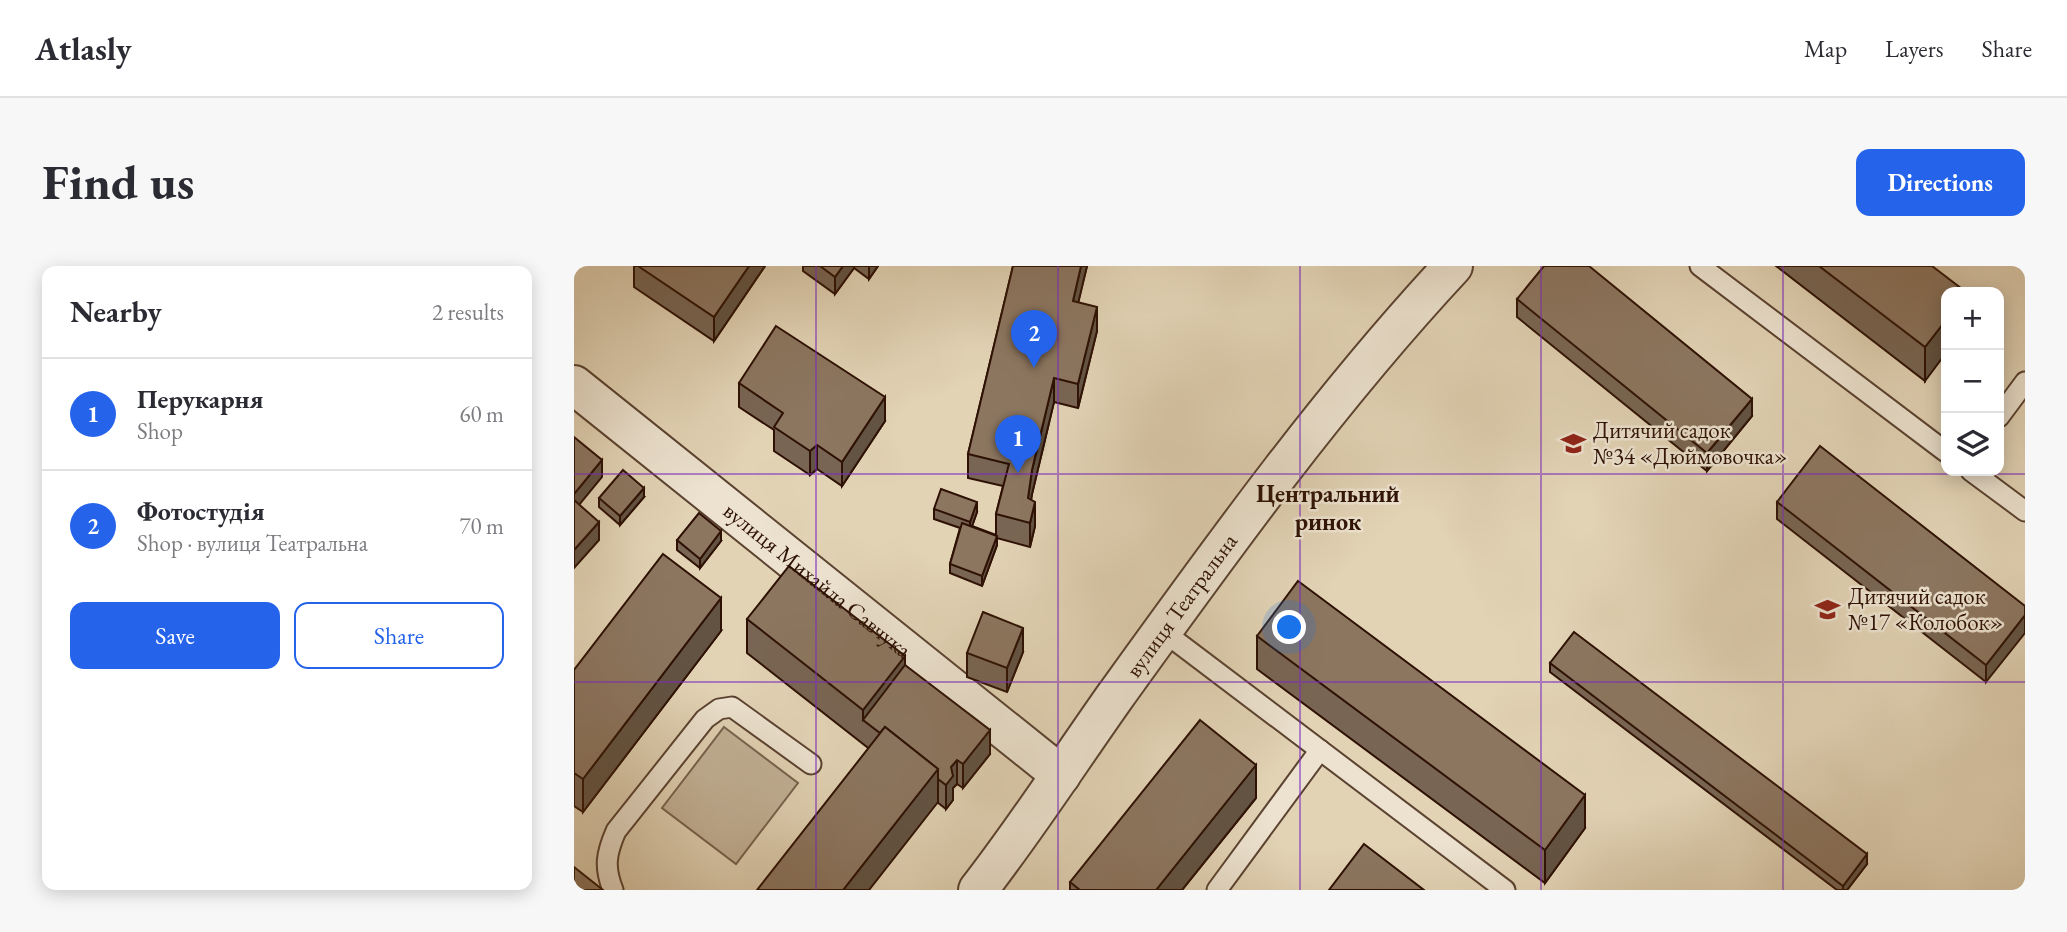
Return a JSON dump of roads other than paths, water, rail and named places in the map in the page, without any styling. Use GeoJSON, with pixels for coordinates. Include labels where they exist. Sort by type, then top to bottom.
{"type":"FeatureCollection","features":[{"type":"Feature","properties":{"kind":"street","name":"вулиця Театральна"},"geometry":{"type":"LineString","coordinates":[[978,890],[1164,632],[1380,345],[1452,266]]}},
{"type":"Feature","properties":{"kind":"street","name":"вулиця Михайла Савчука"},"geometry":{"type":"LineString","coordinates":[[574,385],[1061,775]]}},
{"type":"Feature","properties":{"kind":"lane"},"geometry":{"type":"LineString","coordinates":[[1700,266],[1941,448]]}},
{"type":"Feature","properties":{"kind":"lane"},"geometry":{"type":"LineString","coordinates":[[2002,413],[2025,382]]}},
{"type":"Feature","properties":{"kind":"lane"},"geometry":{"type":"LineString","coordinates":[[1978,476],[2025,511]]}},
{"type":"Feature","properties":{"kind":"lane"},"geometry":{"type":"LineString","coordinates":[[1164,632],[1505,890]]}},
{"type":"Feature","properties":{"kind":"lane"},"geometry":{"type":"LineString","coordinates":[[613,890],[605,870],[607,851],[616,831],[705,719],[719,709],[732,707],[811,764]]}},
{"type":"Feature","properties":{"kind":"lane"},"geometry":{"type":"LineString","coordinates":[[1217,890],[1320,750]]}},
{"type":"Feature","properties":{"kind":"place","name":"Фотостудія"},"geometry":{"type":"Point","coordinates":[1034,368]}},
{"type":"Feature","properties":{"kind":"place","name":"Дитячий садок №34 «Дюймовочка»"},"geometry":{"type":"Point","coordinates":[1573,443]}},
{"type":"Feature","properties":{"kind":"place","name":"Перукарня"},"geometry":{"type":"Point","coordinates":[1018,473]}},
{"type":"Feature","properties":{"kind":"place","name":"Дитячий садок №17 «Колобок»"},"geometry":{"type":"Point","coordinates":[1828,609]}},
{"type":"Feature","properties":{"kind":"district","name":"Центральний ринок"},"geometry":{"type":"Point","coordinates":[1328,507]}}]}
